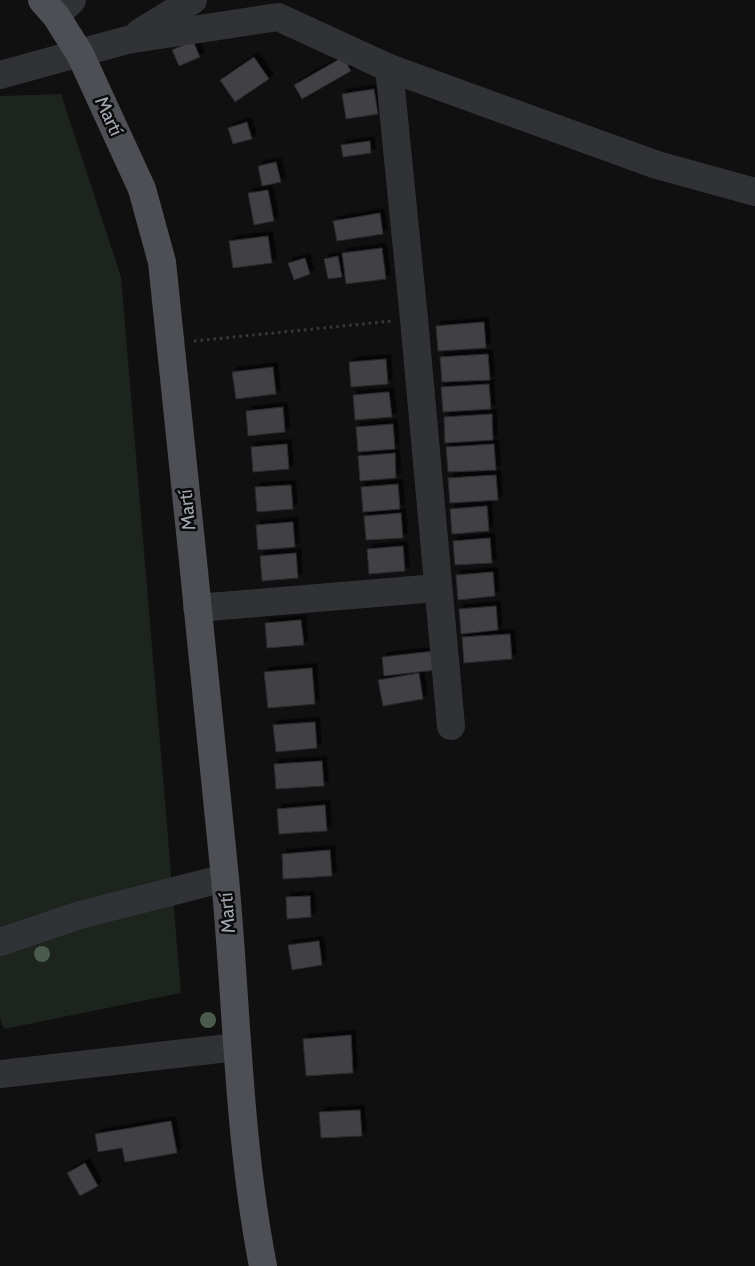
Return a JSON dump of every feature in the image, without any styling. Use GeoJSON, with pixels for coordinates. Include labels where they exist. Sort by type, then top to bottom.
{"type":"FeatureCollection","features":[{"type":"Feature","properties":{"kind":"main road","name":"Martí"},"geometry":{"type":"LineString","coordinates":[[57,5],[142,189],[162,262],[224,878],[237,1047],[256,1229],[263,1266]]}},
{"type":"Feature","properties":{"kind":"street"},"geometry":{"type":"LineString","coordinates":[[127,40],[193,0]]}},
{"type":"Feature","properties":{"kind":"street"},"geometry":{"type":"LineString","coordinates":[[0,75],[127,40],[278,17],[389,68],[657,165],[755,192]]}},
{"type":"Feature","properties":{"kind":"street"},"geometry":{"type":"LineString","coordinates":[[389,68],[451,726]]}},
{"type":"Feature","properties":{"kind":"street"},"geometry":{"type":"LineString","coordinates":[[197,608],[437,588]]}},
{"type":"Feature","properties":{"kind":"street"},"geometry":{"type":"LineString","coordinates":[[0,942],[80,916],[224,878]]}},
{"type":"Feature","properties":{"kind":"street"},"geometry":{"type":"LineString","coordinates":[[0,1074],[237,1047]]}},
{"type":"Feature","properties":{"kind":"path"},"geometry":{"type":"LineString","coordinates":[[171,344],[414,319]]}},
{"type":"Feature","properties":{"kind":"shaded area"},"geometry":{"type":"Polygon","coordinates":[[[61,94],[121,277],[181,993],[4,1029],[0,1018],[0,96],[61,94]]]}},
{"type":"Feature","properties":{"kind":"building"},"geometry":{"type":"Polygon","coordinates":[[[193,41],[200,57],[179,66],[172,50],[193,41]]]}},
{"type":"Feature","properties":{"kind":"building"},"geometry":{"type":"Polygon","coordinates":[[[254,57],[269,79],[235,102],[220,80],[254,57]]]}},
{"type":"Feature","properties":{"kind":"building"},"geometry":{"type":"Polygon","coordinates":[[[343,57],[351,71],[302,99],[294,85],[343,57]]]}},
{"type":"Feature","properties":{"kind":"building"},"geometry":{"type":"Polygon","coordinates":[[[374,89],[378,114],[346,119],[342,94],[374,89]]]}},
{"type":"Feature","properties":{"kind":"building"},"geometry":{"type":"Polygon","coordinates":[[[247,122],[252,139],[233,144],[228,128],[247,122]]]}},
{"type":"Feature","properties":{"kind":"building"},"geometry":{"type":"Polygon","coordinates":[[[370,141],[371,153],[343,157],[341,145],[370,141]]]}},
{"type":"Feature","properties":{"kind":"building"},"geometry":{"type":"Polygon","coordinates":[[[276,162],[281,182],[262,186],[258,166],[276,162]]]}},
{"type":"Feature","properties":{"kind":"building"},"geometry":{"type":"Polygon","coordinates":[[[268,190],[274,221],[254,225],[248,193],[268,190]]]}},
{"type":"Feature","properties":{"kind":"building"},"geometry":{"type":"Polygon","coordinates":[[[380,213],[383,234],[337,241],[333,221],[380,213]]]}},
{"type":"Feature","properties":{"kind":"building"},"geometry":{"type":"Polygon","coordinates":[[[268,236],[272,263],[233,268],[229,241],[268,236]]]}},
{"type":"Feature","properties":{"kind":"building"},"geometry":{"type":"Polygon","coordinates":[[[382,248],[386,279],[346,284],[342,253],[382,248]]]}},
{"type":"Feature","properties":{"kind":"building"},"geometry":{"type":"Polygon","coordinates":[[[338,256],[342,277],[328,279],[324,259],[338,256]]]}},
{"type":"Feature","properties":{"kind":"building"},"geometry":{"type":"Polygon","coordinates":[[[305,258],[310,274],[294,280],[288,263],[305,258]]]}},
{"type":"Feature","properties":{"kind":"building"},"geometry":{"type":"Polygon","coordinates":[[[484,322],[486,348],[438,351],[436,326],[484,322]]]}},
{"type":"Feature","properties":{"kind":"building"},"geometry":{"type":"Polygon","coordinates":[[[488,354],[490,380],[442,382],[440,357],[488,354]]]}},
{"type":"Feature","properties":{"kind":"building"},"geometry":{"type":"Polygon","coordinates":[[[386,359],[388,384],[351,387],[349,362],[386,359]]]}},
{"type":"Feature","properties":{"kind":"building"},"geometry":{"type":"Polygon","coordinates":[[[273,367],[276,394],[236,399],[232,372],[273,367]]]}},
{"type":"Feature","properties":{"kind":"building"},"geometry":{"type":"Polygon","coordinates":[[[489,384],[491,409],[443,412],[441,387],[489,384]]]}},
{"type":"Feature","properties":{"kind":"building"},"geometry":{"type":"Polygon","coordinates":[[[389,392],[392,417],[355,420],[353,395],[389,392]]]}},
{"type":"Feature","properties":{"kind":"building"},"geometry":{"type":"Polygon","coordinates":[[[283,407],[285,432],[248,436],[246,411],[283,407]]]}},
{"type":"Feature","properties":{"kind":"building"},"geometry":{"type":"Polygon","coordinates":[[[492,414],[493,440],[445,443],[444,417],[492,414]]]}},
{"type":"Feature","properties":{"kind":"building"},"geometry":{"type":"Polygon","coordinates":[[[393,424],[395,449],[358,452],[356,427],[393,424]]]}},
{"type":"Feature","properties":{"kind":"building"},"geometry":{"type":"Polygon","coordinates":[[[287,444],[289,469],[253,472],[251,447],[287,444]]]}},
{"type":"Feature","properties":{"kind":"building"},"geometry":{"type":"Polygon","coordinates":[[[494,444],[496,470],[448,472],[446,447],[494,444]]]}},
{"type":"Feature","properties":{"kind":"building"},"geometry":{"type":"Polygon","coordinates":[[[395,453],[396,478],[360,481],[358,456],[395,453]]]}},
{"type":"Feature","properties":{"kind":"building"},"geometry":{"type":"Polygon","coordinates":[[[496,475],[498,500],[450,503],[448,478],[496,475]]]}},
{"type":"Feature","properties":{"kind":"building"},"geometry":{"type":"Polygon","coordinates":[[[398,484],[400,509],[363,512],[361,487],[398,484]]]}},
{"type":"Feature","properties":{"kind":"building"},"geometry":{"type":"Polygon","coordinates":[[[291,485],[293,509],[257,512],[255,487],[291,485]]]}},
{"type":"Feature","properties":{"kind":"building"},"geometry":{"type":"Polygon","coordinates":[[[487,506],[489,531],[452,534],[450,509],[487,506]]]}},
{"type":"Feature","properties":{"kind":"building"},"geometry":{"type":"Polygon","coordinates":[[[401,513],[403,538],[366,540],[364,516],[401,513]]]}},
{"type":"Feature","properties":{"kind":"building"},"geometry":{"type":"Polygon","coordinates":[[[293,522],[295,547],[258,550],[256,525],[293,522]]]}},
{"type":"Feature","properties":{"kind":"building"},"geometry":{"type":"Polygon","coordinates":[[[490,538],[492,563],[455,565],[453,541],[490,538]]]}},
{"type":"Feature","properties":{"kind":"building"},"geometry":{"type":"Polygon","coordinates":[[[403,546],[405,571],[369,574],[367,549],[403,546]]]}},
{"type":"Feature","properties":{"kind":"building"},"geometry":{"type":"Polygon","coordinates":[[[296,553],[298,578],[262,581],[260,556],[296,553]]]}},
{"type":"Feature","properties":{"kind":"building"},"geometry":{"type":"Polygon","coordinates":[[[493,572],[495,596],[458,600],[456,575],[493,572]]]}},
{"type":"Feature","properties":{"kind":"building"},"geometry":{"type":"Polygon","coordinates":[[[496,606],[498,630],[461,634],[459,609],[496,606]]]}},
{"type":"Feature","properties":{"kind":"building"},"geometry":{"type":"Polygon","coordinates":[[[301,620],[304,645],[267,648],[265,623],[301,620]]]}},
{"type":"Feature","properties":{"kind":"building"},"geometry":{"type":"Polygon","coordinates":[[[510,634],[512,659],[464,663],[462,637],[510,634]]]}},
{"type":"Feature","properties":{"kind":"building"},"geometry":{"type":"Polygon","coordinates":[[[434,651],[436,670],[384,676],[382,657],[434,651]]]}},
{"type":"Feature","properties":{"kind":"building"},"geometry":{"type":"Polygon","coordinates":[[[312,668],[315,704],[268,708],[264,672],[312,668]]]}},
{"type":"Feature","properties":{"kind":"building"},"geometry":{"type":"Polygon","coordinates":[[[419,673],[423,699],[383,706],[378,680],[419,673]]]}},
{"type":"Feature","properties":{"kind":"building"},"geometry":{"type":"Polygon","coordinates":[[[315,722],[317,748],[276,752],[273,725],[315,722]]]}},
{"type":"Feature","properties":{"kind":"building"},"geometry":{"type":"Polygon","coordinates":[[[322,761],[324,786],[276,789],[274,764],[322,761]]]}},
{"type":"Feature","properties":{"kind":"building"},"geometry":{"type":"Polygon","coordinates":[[[325,805],[327,831],[279,834],[277,809],[325,805]]]}},
{"type":"Feature","properties":{"kind":"building"},"geometry":{"type":"Polygon","coordinates":[[[330,850],[332,876],[283,879],[282,854],[330,850]]]}},
{"type":"Feature","properties":{"kind":"building"},"geometry":{"type":"Polygon","coordinates":[[[310,896],[311,917],[287,919],[286,897],[310,896]]]}},
{"type":"Feature","properties":{"kind":"building"},"geometry":{"type":"Polygon","coordinates":[[[319,941],[322,965],[292,970],[288,945],[319,941]]]}},
{"type":"Feature","properties":{"kind":"building"},"geometry":{"type":"Polygon","coordinates":[[[351,1035],[353,1073],[306,1076],[303,1039],[351,1035]]]}},
{"type":"Feature","properties":{"kind":"building"},"geometry":{"type":"Polygon","coordinates":[[[360,1110],[362,1136],[321,1138],[319,1112],[360,1110]]]}},
{"type":"Feature","properties":{"kind":"building"},"geometry":{"type":"Polygon","coordinates":[[[171,1121],[177,1153],[125,1162],[122,1148],[98,1152],[95,1134],[171,1121]]]}},
{"type":"Feature","properties":{"kind":"building"},"geometry":{"type":"Polygon","coordinates":[[[85,1163],[98,1186],[80,1196],[67,1173],[85,1163]]]}}]}
